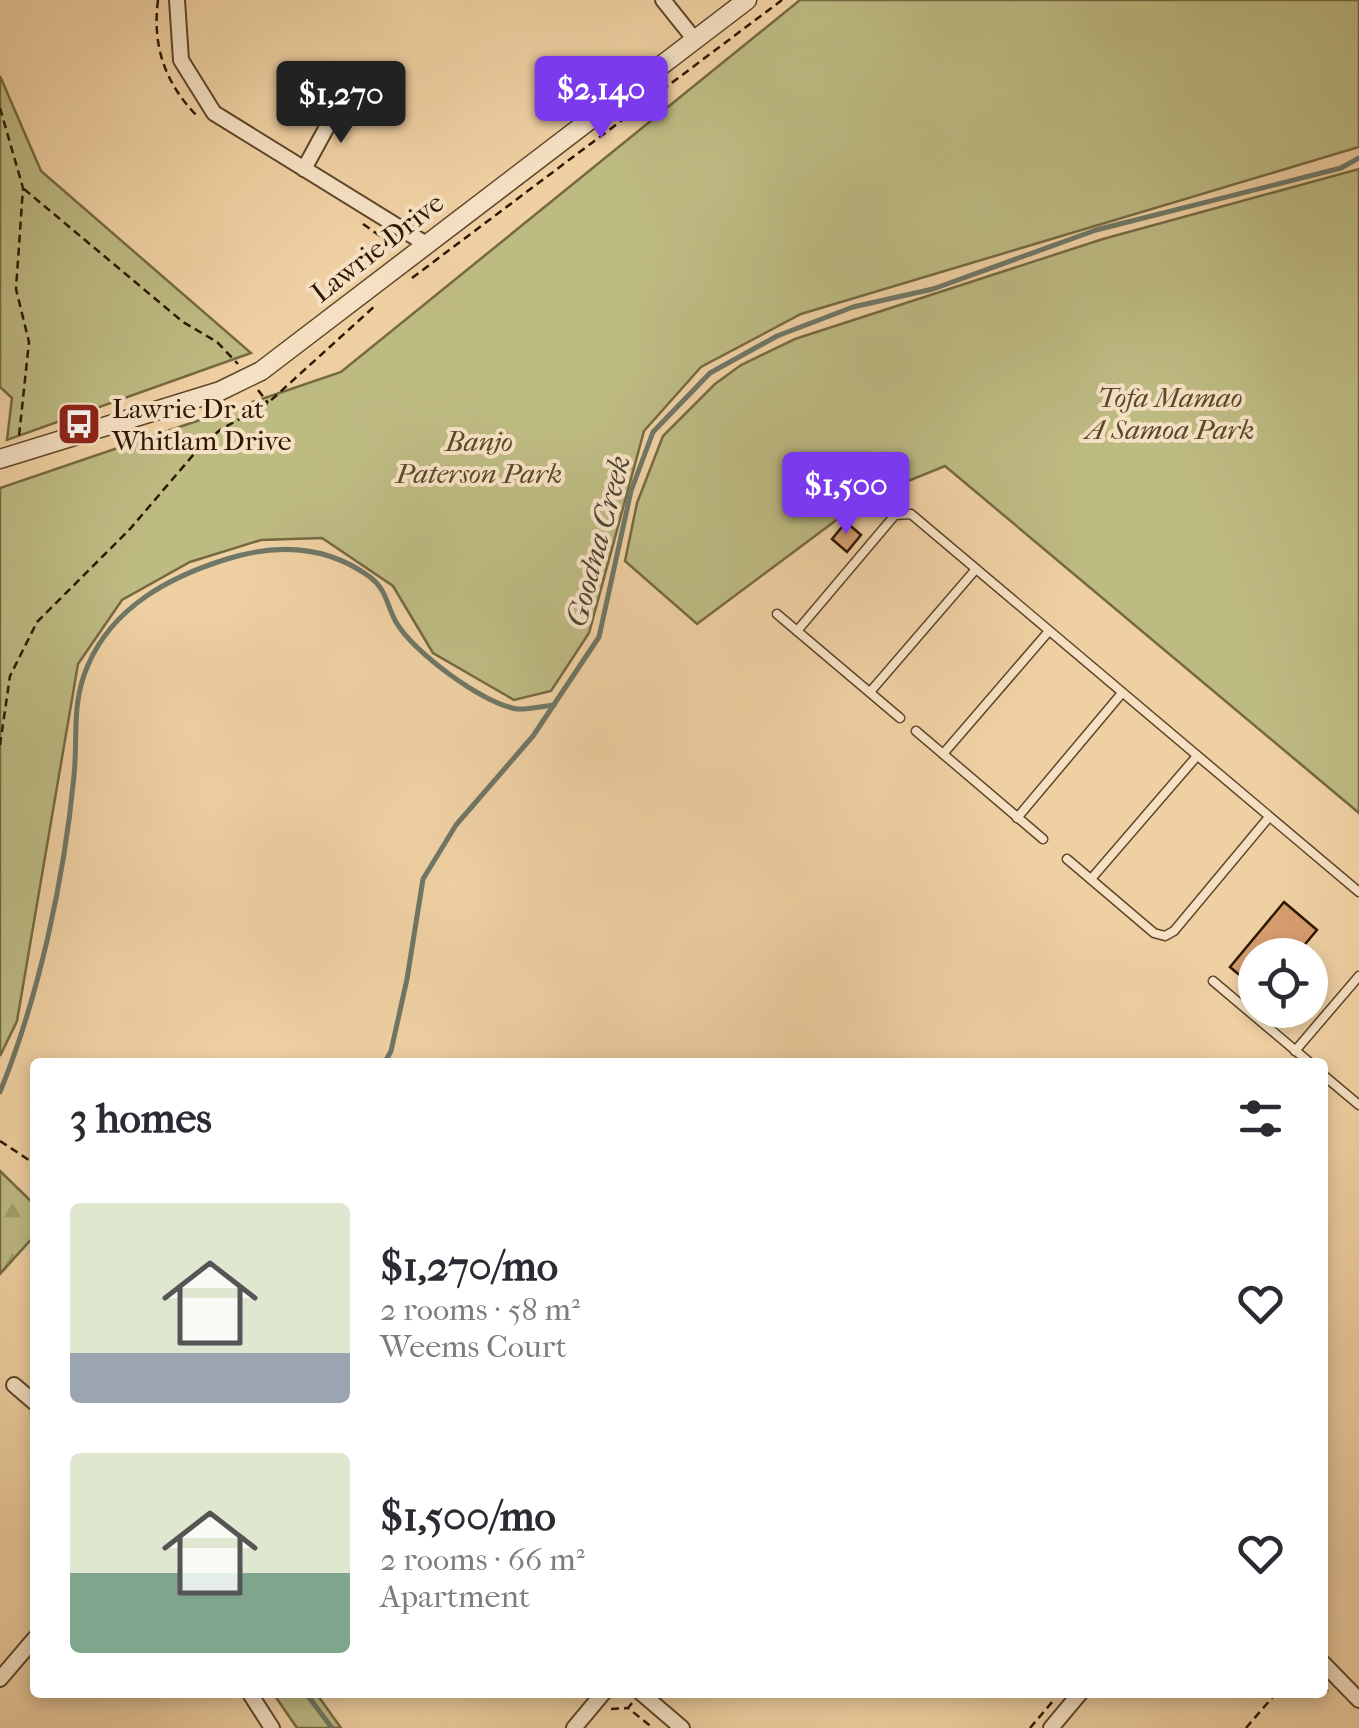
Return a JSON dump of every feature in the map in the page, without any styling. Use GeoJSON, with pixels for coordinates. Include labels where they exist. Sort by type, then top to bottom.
{"type":"FeatureCollection","features":[{"type":"Feature","properties":{"kind":"street"},"geometry":{"type":"LineString","coordinates":[[177,0],[181,60],[214,113],[426,244]]}},
{"type":"Feature","properties":{"kind":"street"},"geometry":{"type":"LineString","coordinates":[[663,0],[695,40]]}},
{"type":"Feature","properties":{"kind":"street","name":"Lawrie Drive"},"geometry":{"type":"LineString","coordinates":[[0,459],[184,403],[249,377],[747,0]]}},
{"type":"Feature","properties":{"kind":"street"},"geometry":{"type":"LineString","coordinates":[[304,169],[340,103]]}},
{"type":"Feature","properties":{"kind":"street"},"geometry":{"type":"LineString","coordinates":[[14,1385],[30,1399]]}},
{"type":"Feature","properties":{"kind":"street"},"geometry":{"type":"LineString","coordinates":[[0,1679],[30,1644]]}},
{"type":"Feature","properties":{"kind":"street"},"geometry":{"type":"LineString","coordinates":[[1328,1668],[1359,1700]]}},
{"type":"Feature","properties":{"kind":"street"},"geometry":{"type":"LineString","coordinates":[[253,1698],[272,1728]]}},
{"type":"Feature","properties":{"kind":"street"},"geometry":{"type":"LineString","coordinates":[[574,1728],[599,1698]]}},
{"type":"Feature","properties":{"kind":"street"},"geometry":{"type":"LineString","coordinates":[[646,1698],[682,1728]]}},
{"type":"Feature","properties":{"kind":"street"},"geometry":{"type":"LineString","coordinates":[[1050,1728],[1076,1698]]}},
{"type":"Feature","properties":{"kind":"lane"},"geometry":{"type":"LineString","coordinates":[[796,631],[898,513],[911,514],[1359,892]]}},
{"type":"Feature","properties":{"kind":"lane"},"geometry":{"type":"LineString","coordinates":[[870,692],[976,569]]}},
{"type":"Feature","properties":{"kind":"lane"},"geometry":{"type":"LineString","coordinates":[[777,614],[900,718]]}},
{"type":"Feature","properties":{"kind":"lane"},"geometry":{"type":"LineString","coordinates":[[943,754],[1049,631]]}},
{"type":"Feature","properties":{"kind":"lane"},"geometry":{"type":"LineString","coordinates":[[1017,818],[1122,693]]}},
{"type":"Feature","properties":{"kind":"lane"},"geometry":{"type":"LineString","coordinates":[[916,732],[1043,840]]}},
{"type":"Feature","properties":{"kind":"lane"},"geometry":{"type":"LineString","coordinates":[[1091,879],[1197,756]]}},
{"type":"Feature","properties":{"kind":"lane"},"geometry":{"type":"LineString","coordinates":[[1067,859],[1154,933],[1164,936],[1270,817]]}},
{"type":"Feature","properties":{"kind":"lane"},"geometry":{"type":"LineString","coordinates":[[1295,1051],[1359,976]]}},
{"type":"Feature","properties":{"kind":"lane"},"geometry":{"type":"LineString","coordinates":[[1213,981],[1304,1058]]}},
{"type":"Feature","properties":{"kind":"lane"},"geometry":{"type":"LineString","coordinates":[[1328,1079],[1359,1106]]}},
{"type":"Feature","properties":{"kind":"path"},"geometry":{"type":"LineString","coordinates":[[410,279],[782,0]]}},
{"type":"Feature","properties":{"kind":"path"},"geometry":{"type":"LineString","coordinates":[[0,108],[23,188],[16,289],[29,342],[18,441]]}},
{"type":"Feature","properties":{"kind":"path"},"geometry":{"type":"LineString","coordinates":[[23,188],[183,322],[218,342],[249,377]]}},
{"type":"Feature","properties":{"kind":"path"},"geometry":{"type":"LineString","coordinates":[[0,745],[10,676],[37,622],[130,529],[200,447],[220,430],[268,404],[380,302]]}},
{"type":"Feature","properties":{"kind":"path"},"geometry":{"type":"LineString","coordinates":[[0,1141],[30,1161]]}},
{"type":"Feature","properties":{"kind":"path"},"geometry":{"type":"LineString","coordinates":[[628,1708],[635,1698]]}},
{"type":"Feature","properties":{"kind":"path"},"geometry":{"type":"LineString","coordinates":[[1030,1728],[1055,1698]]}},
{"type":"Feature","properties":{"kind":"path"},"geometry":{"type":"LineString","coordinates":[[1246,1728],[1271,1698]]}},
{"type":"Feature","properties":{"kind":"path"},"geometry":{"type":"LineString","coordinates":[[609,1710],[628,1708],[653,1728]]}},
{"type":"Feature","properties":{"kind":"green space","name":"Banjo Paterson Park"},"geometry":{"type":"Polygon","coordinates":[[[800,0],[1359,0],[1359,147],[801,314],[701,367],[644,431],[589,633],[551,691],[514,700],[433,653],[393,586],[322,538],[261,540],[190,562],[122,600],[78,664],[17,1021],[0,1056],[0,488],[341,372],[800,0]]]}},
{"type":"Feature","properties":{"kind":"green space"},"geometry":{"type":"Polygon","coordinates":[[[0,76],[41,171],[251,353],[7,440],[12,398],[0,387],[0,76]]]}},
{"type":"Feature","properties":{"kind":"green space","name":"Tofa Mamao A Samoa Park"},"geometry":{"type":"Polygon","coordinates":[[[1359,169],[1359,813],[945,466],[866,498],[697,624],[625,561],[637,503],[663,436],[715,384],[741,365],[795,339],[1103,239],[1359,169]]]}},
{"type":"Feature","properties":{"kind":"green space"},"geometry":{"type":"Polygon","coordinates":[[[0,1171],[30,1200],[30,1241],[0,1274],[0,1171]]]}},
{"type":"Feature","properties":{"kind":"green space"},"geometry":{"type":"Polygon","coordinates":[[[276,1698],[320,1698],[341,1728],[297,1728],[276,1698]]]}},
{"type":"Feature","properties":{"kind":"building"},"geometry":{"type":"Polygon","coordinates":[[[846,522],[861,535],[847,552],[832,539],[846,522]]]}},
{"type":"Feature","properties":{"kind":"building"},"geometry":{"type":"Polygon","coordinates":[[[1284,902],[1317,930],[1310,938],[1254,938],[1284,902]]]}},
{"type":"Feature","properties":{"kind":"building"},"geometry":{"type":"Polygon","coordinates":[[[1238,957],[1238,974],[1230,967],[1238,957]]]}},
{"type":"Feature","properties":{"kind":"waterway","name":"Goodna Creek"},"geometry":{"type":"LineString","coordinates":[[387,1058],[407,979],[423,879],[456,825],[533,736],[599,637],[631,491],[653,432],[710,373],[777,336],[853,307],[933,289],[1096,230],[1341,168],[1359,158]]}},
{"type":"Feature","properties":{"kind":"waterway","name":"Goodna Creek"},"geometry":{"type":"LineString","coordinates":[[0,1092],[27,1017],[56,896],[70,816],[77,707],[83,679],[112,626],[145,597],[205,566],[246,554],[283,549],[319,553],[353,566],[376,582],[405,634],[468,687],[517,709],[554,705]]}},
{"type":"Feature","properties":{"kind":"waterway"},"geometry":{"type":"LineString","coordinates":[[310,1698],[332,1728]]}},
{"type":"Feature","properties":{"kind":"place","name":"Lawrie Dr at Whitlam Drive"},"geometry":{"type":"Point","coordinates":[79,424]}}]}
